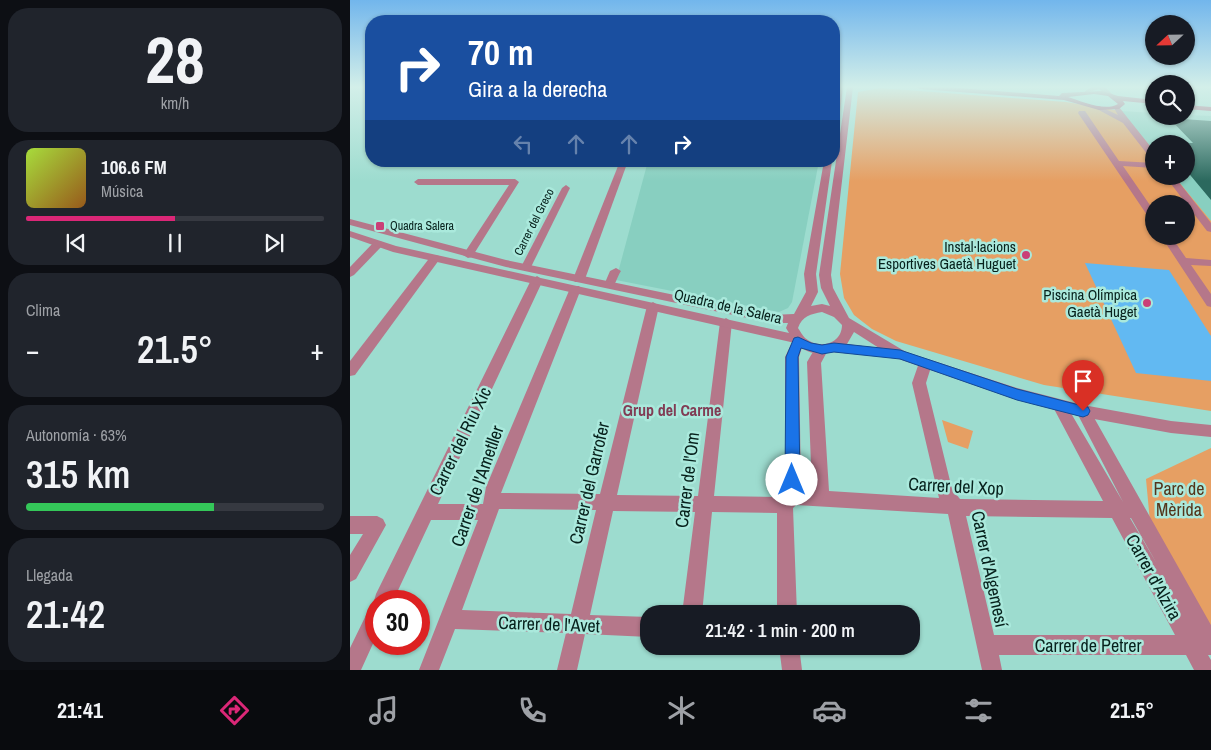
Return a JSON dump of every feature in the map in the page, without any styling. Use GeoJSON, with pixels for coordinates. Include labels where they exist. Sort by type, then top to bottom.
{"type":"FeatureCollection","features":[{"type":"Feature","properties":{"kind":"street"},"geometry":{"type":"LineString","coordinates":[[840,162],[846,118]]}},
{"type":"Feature","properties":{"kind":"street"},"geometry":{"type":"LineString","coordinates":[[1086,118],[1145,205]]}},
{"type":"Feature","properties":{"kind":"street"},"geometry":{"type":"LineString","coordinates":[[1119,118],[1126,122]]}},
{"type":"Feature","properties":{"kind":"street"},"geometry":{"type":"LineString","coordinates":[[1124,118],[1145,146]]}},
{"type":"Feature","properties":{"kind":"street"},"geometry":{"type":"LineString","coordinates":[[1116,163],[1145,165]]}},
{"type":"Feature","properties":{"kind":"street","name":"Carrer de l'Ametller"},"geometry":{"type":"LineString","coordinates":[[429,670],[491,507],[494,487],[577,284],[622,167]]}},
{"type":"Feature","properties":{"kind":"street"},"geometry":{"type":"LineString","coordinates":[[827,167],[810,274],[812,292],[792,328],[797,340],[809,347],[900,355]]}},
{"type":"Feature","properties":{"kind":"street"},"geometry":{"type":"LineString","coordinates":[[821,499],[814,362],[828,348],[844,341],[849,331],[827,288],[825,274],[839,167]]}},
{"type":"Feature","properties":{"kind":"street"},"geometry":{"type":"LineString","coordinates":[[418,182],[515,182],[464,259]]}},
{"type":"Feature","properties":{"kind":"street"},"geometry":{"type":"LineString","coordinates":[[1176,185],[1211,229]]}},
{"type":"Feature","properties":{"kind":"street","name":"Carrer del Greco"},"geometry":{"type":"LineString","coordinates":[[522,272],[566,188]]}},
{"type":"Feature","properties":{"kind":"street","name":"Quadra de la Salera"},"geometry":{"type":"LineString","coordinates":[[350,222],[464,259],[657,301],[771,319],[799,315]]}},
{"type":"Feature","properties":{"kind":"street","name":"Quadra de la Salera"},"geometry":{"type":"LineString","coordinates":[[350,234],[393,249],[435,258],[464,259]]}},
{"type":"Feature","properties":{"kind":"street"},"geometry":{"type":"LineString","coordinates":[[350,273],[390,234]]}},
{"type":"Feature","properties":{"kind":"street"},"geometry":{"type":"LineString","coordinates":[[393,249],[407,240]]}},
{"type":"Feature","properties":{"kind":"street"},"geometry":{"type":"LineString","coordinates":[[1172,245],[1211,303]]}},
{"type":"Feature","properties":{"kind":"street"},"geometry":{"type":"LineString","coordinates":[[350,371],[435,258]]}},
{"type":"Feature","properties":{"kind":"street"},"geometry":{"type":"LineString","coordinates":[[1182,261],[1211,263]]}},
{"type":"Feature","properties":{"kind":"street"},"geometry":{"type":"LineString","coordinates":[[609,285],[613,273],[616,271]]}},
{"type":"Feature","properties":{"kind":"street","name":"Quadra de la Salera"},"geometry":{"type":"LineString","coordinates":[[522,272],[537,280],[609,285],[726,322],[797,340]]}},
{"type":"Feature","properties":{"kind":"street","name":"Carrer del Riu Xic"},"geometry":{"type":"LineString","coordinates":[[388,590],[537,280]]}},
{"type":"Feature","properties":{"kind":"street","name":"Carrer del Garrofer"},"geometry":{"type":"LineString","coordinates":[[566,670],[605,502],[657,301]]}},
{"type":"Feature","properties":{"kind":"street"},"geometry":{"type":"LineString","coordinates":[[799,315],[822,308],[843,318],[900,355],[1060,407],[1171,427],[1211,431]]}},
{"type":"Feature","properties":{"kind":"street","name":"Carrer de l'Om"},"geometry":{"type":"LineString","coordinates":[[693,605],[726,322]]}},
{"type":"Feature","properties":{"kind":"street"},"geometry":{"type":"LineString","coordinates":[[787,605],[792,357],[797,340]]}},
{"type":"Feature","properties":{"kind":"street","name":"Carrer d'Algemesí"},"geometry":{"type":"LineString","coordinates":[[925,364],[919,383],[944,492],[955,506],[992,670]]}},
{"type":"Feature","properties":{"kind":"street","name":"Carrer d'Alzira"},"geometry":{"type":"LineString","coordinates":[[1060,407],[1205,670]]}},
{"type":"Feature","properties":{"kind":"street","name":"Carrer d'Alzira"},"geometry":{"type":"LineString","coordinates":[[1083,411],[1211,644],[1191,645]]}},
{"type":"Feature","properties":{"kind":"street"},"geometry":{"type":"LineString","coordinates":[[1171,427],[1211,440]]}},
{"type":"Feature","properties":{"kind":"street","name":"Carrer del Xop"},"geometry":{"type":"LineString","coordinates":[[431,512],[491,507],[605,502],[705,504],[821,499],[955,506],[1117,510]]}},
{"type":"Feature","properties":{"kind":"street","name":"Carrer d'Alzira"},"geometry":{"type":"LineString","coordinates":[[1117,510],[1136,510]]}},
{"type":"Feature","properties":{"kind":"street"},"geometry":{"type":"LineString","coordinates":[[350,525],[377,525],[350,574]]}},
{"type":"Feature","properties":{"kind":"street","name":"Carrer de l'Avet"},"geometry":{"type":"LineString","coordinates":[[449,619],[640,627]]}},
{"type":"Feature","properties":{"kind":"street"},"geometry":{"type":"LineString","coordinates":[[350,670],[365,639]]}},
{"type":"Feature","properties":{"kind":"street","name":"Carrer de Petrer"},"geometry":{"type":"LineString","coordinates":[[986,645],[1191,645]]}},
{"type":"Feature","properties":{"kind":"street"},"geometry":{"type":"LineString","coordinates":[[790,655],[792,670]]}},
{"type":"Feature","properties":{"kind":"shaded area"},"geometry":{"type":"Polygon","coordinates":[[[1127,118],[1145,118],[1145,125],[1195,125],[1195,118],[1211,118],[1211,221],[1195,202],[1195,195],[1190,195],[1181,185],[1195,185],[1195,135],[1145,135],[1145,140],[1127,118]]]}},
{"type":"Feature","properties":{"kind":"shaded area"},"geometry":{"type":"Polygon","coordinates":[[[646,167],[818,167],[792,302],[788,308],[779,312],[616,280],[646,167]]]}},
{"type":"Feature","properties":{"kind":"green space","name":"Instal·lacions Esportives Gaetà Huguet"},"geometry":{"type":"Polygon","coordinates":[[[855,118],[1127,118],[1145,140],[1145,185],[1181,185],[1190,195],[1145,195],[1145,245],[1195,245],[1195,202],[1211,221],[1211,411],[1044,385],[896,341],[872,329],[854,315],[844,298],[840,274],[855,118]]]}},
{"type":"Feature","properties":{"kind":"green space"},"geometry":{"type":"Polygon","coordinates":[[[942,420],[973,431],[968,449],[948,442],[942,420]]]}},
{"type":"Feature","properties":{"kind":"green space","name":"Parc de Mèrida"},"geometry":{"type":"Polygon","coordinates":[[[1211,448],[1211,630],[1150,522],[1146,479],[1211,448]]]}},
{"type":"Feature","properties":{"kind":"water","name":"Piscina Olímpica Gaetà Huget"},"geometry":{"type":"Polygon","coordinates":[[[1085,263],[1169,270],[1211,336],[1211,381],[1136,373],[1085,263]]]}},
{"type":"Feature","properties":{"kind":"building"},"geometry":{"type":"Polygon","coordinates":[[[1195,120],[1211,121],[1211,200],[1195,181],[1195,135],[1185,135],[1176,125],[1195,125],[1195,120]]]}},
{"type":"Feature","properties":{"kind":"place","name":"Quadra Salera"},"geometry":{"type":"Point","coordinates":[380,226]}},
{"type":"Feature","properties":{"kind":"place","name":"Instal·lacions Esportives Gaetà Huguet"},"geometry":{"type":"Point","coordinates":[1026,255]}},
{"type":"Feature","properties":{"kind":"place","name":"Piscina Olímpica Gaetà Huget"},"geometry":{"type":"Point","coordinates":[1147,303]}},
{"type":"Feature","properties":{"kind":"district","name":"Grup del Carme"},"geometry":{"type":"Point","coordinates":[672,410]}},
{"type":"Feature","properties":{"kind":"route"},"geometry":{"type":"LineString","coordinates":[[792,480],[792,357],[798,341],[809,347],[822,350],[834,348],[900,355],[1017,394],[1060,407],[1083,411]]}}]}
